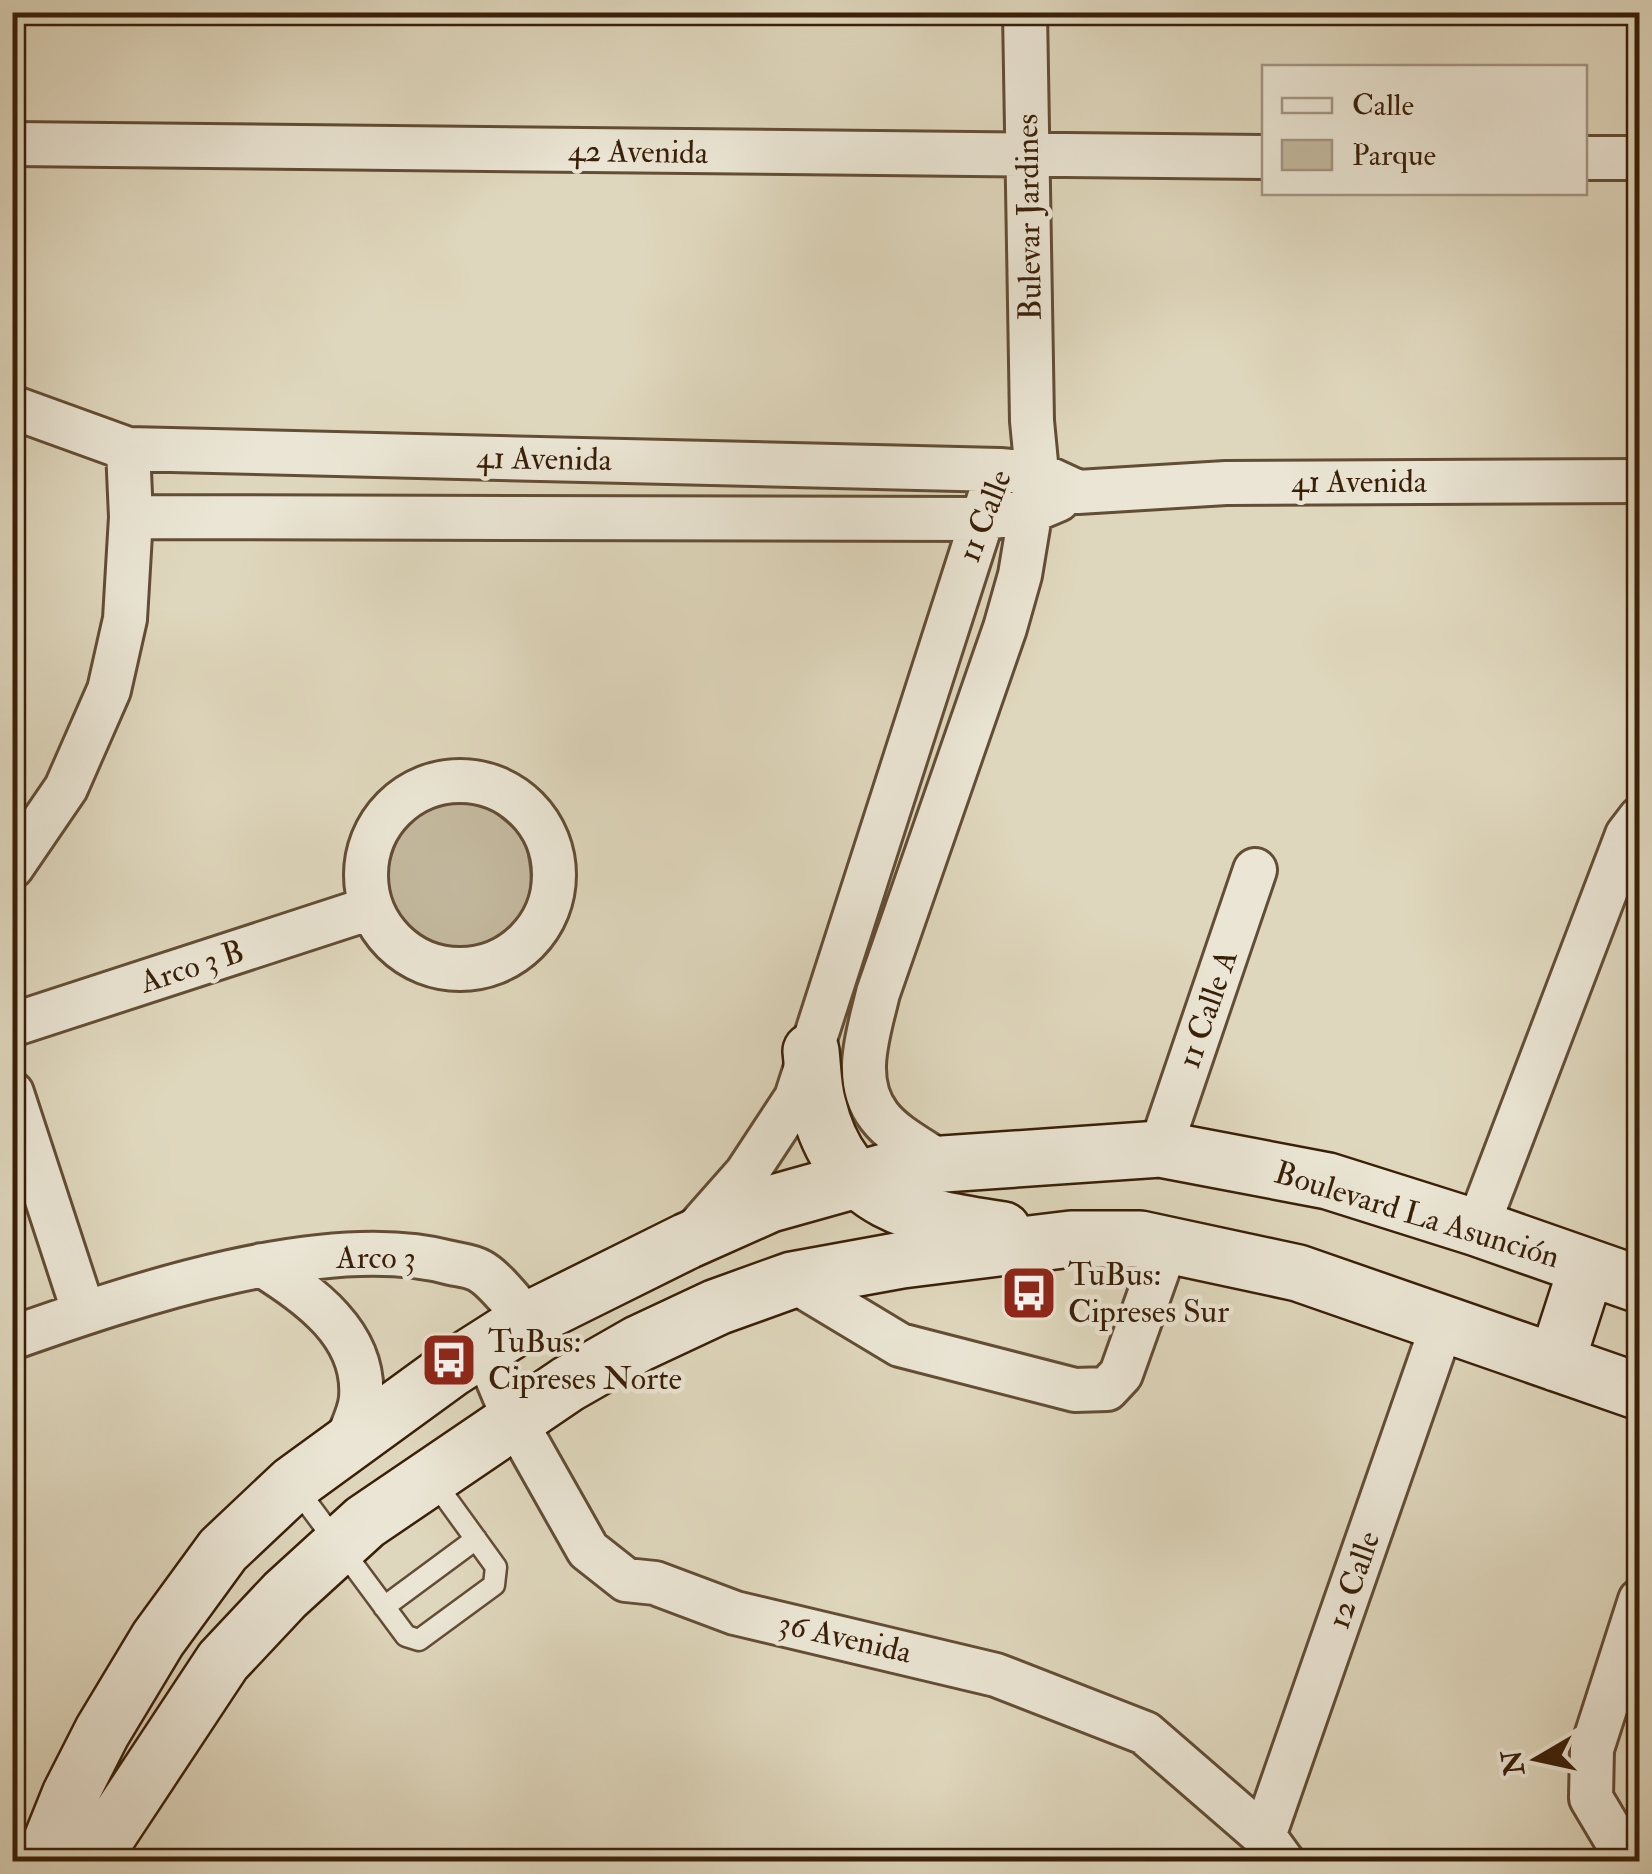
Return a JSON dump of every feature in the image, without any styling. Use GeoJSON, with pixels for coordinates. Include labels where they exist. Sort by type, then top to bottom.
{"type":"FeatureCollection","features":[{"type":"Feature","properties":{"kind":"main road"},"geometry":{"type":"LineString","coordinates":[[812,1051],[817,1103],[827,1134],[856,1178],[904,1210],[932,1219],[1071,1239]]}},
{"type":"Feature","properties":{"kind":"main road","name":"Boulevard La Asunción"},"geometry":{"type":"LineString","coordinates":[[43,1862],[70,1794],[158,1639],[224,1550],[292,1484],[506,1334],[687,1240],[770,1204],[856,1178],[943,1164],[1160,1149],[1328,1181],[1640,1286]]}},
{"type":"Feature","properties":{"kind":"main road"},"geometry":{"type":"LineString","coordinates":[[94,1862],[223,1662],[285,1595],[364,1522],[514,1419],[638,1344],[717,1307],[792,1280],[902,1260],[1071,1239],[1140,1239],[1298,1272],[1640,1392]]}},
{"type":"Feature","properties":{"kind":"main road"},"geometry":{"type":"LineString","coordinates":[[1556,1363],[1587,1267]]}},
{"type":"Feature","properties":{"kind":"main road"},"geometry":{"type":"LineString","coordinates":[[223,1662],[224,1550]]}},
{"type":"Feature","properties":{"kind":"street","name":"Bulevar Jardines"},"geometry":{"type":"LineString","coordinates":[[1025,12],[1032,422]]}},
{"type":"Feature","properties":{"kind":"street","name":"42 Avenida"},"geometry":{"type":"LineString","coordinates":[[12,144],[1262,157]]}},
{"type":"Feature","properties":{"kind":"street"},"geometry":{"type":"LineString","coordinates":[[1587,158],[1640,158]]}},
{"type":"Feature","properties":{"kind":"street","name":"41 Avenida"},"geometry":{"type":"LineString","coordinates":[[12,407],[128,449],[1023,485],[1078,492],[1226,482],[1640,480]]}},
{"type":"Feature","properties":{"kind":"street","name":"11 Calle"},"geometry":{"type":"LineString","coordinates":[[943,1164],[878,1116],[865,1085],[864,1051],[878,993],[1005,628],[1032,422]]}},
{"type":"Feature","properties":{"kind":"street"},"geometry":{"type":"LineString","coordinates":[[12,867],[66,788],[109,690],[125,619],[131,517],[128,449]]}},
{"type":"Feature","properties":{"kind":"street","name":"11 Calle"},"geometry":{"type":"LineString","coordinates":[[687,1240],[746,1174],[796,1098],[981,519],[1023,485]]}},
{"type":"Feature","properties":{"kind":"street","name":"41 Avenida"},"geometry":{"type":"LineString","coordinates":[[131,517],[981,519]]}},
{"type":"Feature","properties":{"kind":"street"},"geometry":{"type":"LineString","coordinates":[[470,780],[500,789],[527,808],[545,834],[554,865],[547,910],[521,948],[495,964],[466,970],[435,968],[408,955],[385,934],[370,908],[364,876],[370,844],[385,816],[408,794],[438,782],[470,780]]}},
{"type":"Feature","properties":{"kind":"street"},"geometry":{"type":"LineString","coordinates":[[1477,1228],[1626,834],[1640,818]]}},
{"type":"Feature","properties":{"kind":"street","name":"11 Calle A"},"geometry":{"type":"LineString","coordinates":[[1160,1149],[1255,870]]}},
{"type":"Feature","properties":{"kind":"street","name":"Arco 3 B"},"geometry":{"type":"LineString","coordinates":[[12,1025],[370,908]]}},
{"type":"Feature","properties":{"kind":"street"},"geometry":{"type":"LineString","coordinates":[[12,1093],[84,1313]]}},
{"type":"Feature","properties":{"kind":"street"},"geometry":{"type":"LineString","coordinates":[[792,1280],[900,1345],[1074,1390],[1107,1389],[1122,1374],[1168,1245]]}},
{"type":"Feature","properties":{"kind":"street","name":"Arco 3"},"geometry":{"type":"LineString","coordinates":[[12,1338],[84,1313],[262,1265],[341,1256],[418,1254],[482,1271],[506,1334]]}},
{"type":"Feature","properties":{"kind":"street","name":"Arco 3"},"geometry":{"type":"LineString","coordinates":[[262,1265],[311,1297],[336,1322],[353,1354],[361,1400],[346,1443]]}},
{"type":"Feature","properties":{"kind":"street","name":"12 Calle"},"geometry":{"type":"LineString","coordinates":[[1273,1849],[1442,1324]]}},
{"type":"Feature","properties":{"kind":"street"},"geometry":{"type":"LineString","coordinates":[[506,1334],[514,1419]]}},
{"type":"Feature","properties":{"kind":"street","name":"36 Avenida"},"geometry":{"type":"LineString","coordinates":[[514,1419],[574,1522],[602,1530],[614,1539],[638,1558],[655,1583],[735,1613],[996,1675],[1144,1733],[1273,1849]]}},
{"type":"Feature","properties":{"kind":"street"},"geometry":{"type":"LineString","coordinates":[[1629,1862],[1591,1798],[1592,1748],[1640,1600]]}},
{"type":"Feature","properties":{"kind":"lane"},"geometry":{"type":"LineString","coordinates":[[292,1484],[406,1636],[419,1640],[494,1585],[496,1567],[430,1475]]}},
{"type":"Feature","properties":{"kind":"lane"},"geometry":{"type":"LineString","coordinates":[[384,1606],[476,1539]]}},
{"type":"Feature","properties":{"kind":"green space"},"geometry":{"type":"Polygon","coordinates":[[[458,797],[483,802],[525,837],[531,878],[525,911],[515,926],[494,944],[464,958],[438,954],[412,943],[393,924],[384,899],[390,860],[406,824],[421,810],[458,797]]]}},
{"type":"Feature","properties":{"kind":"place","name":"TuBus: Cipreses Sur"},"geometry":{"type":"Point","coordinates":[1029,1293]}},
{"type":"Feature","properties":{"kind":"place","name":"TuBus: Cipreses Norte"},"geometry":{"type":"Point","coordinates":[449,1360]}}]}
